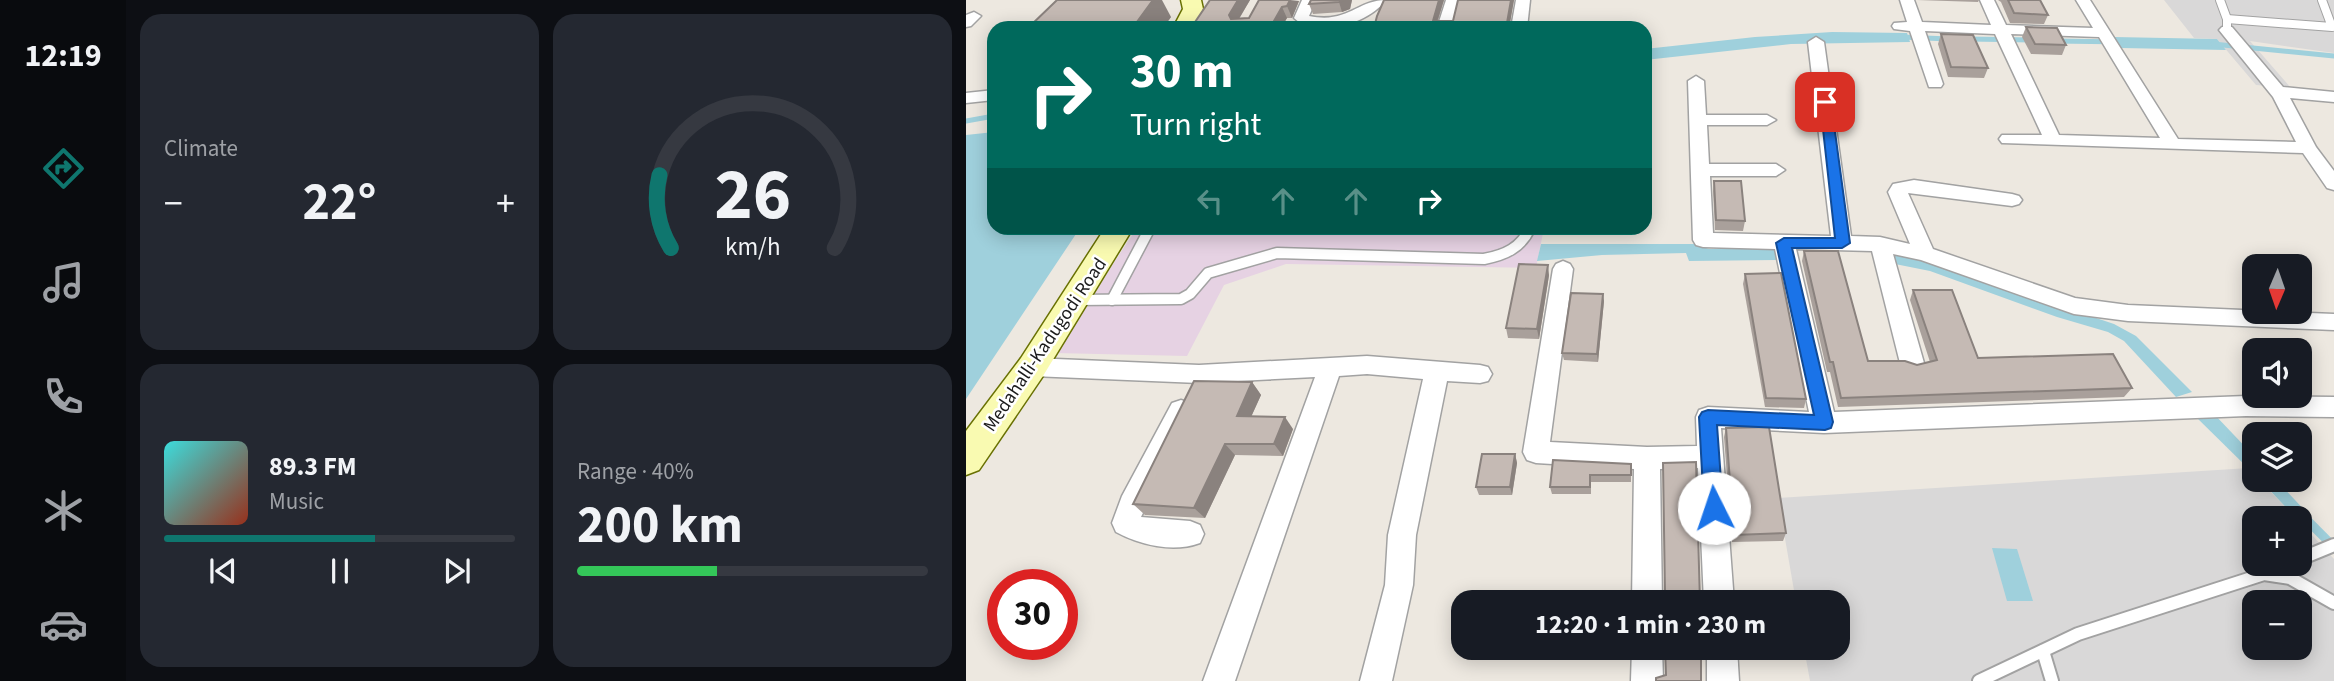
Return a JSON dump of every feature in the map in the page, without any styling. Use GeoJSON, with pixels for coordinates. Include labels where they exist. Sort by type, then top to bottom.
{"type":"FeatureCollection","features":[{"type":"Feature","properties":{"kind":"street"},"geometry":{"type":"LineString","coordinates":[[1309,0],[1301,18],[1307,21],[1337,20],[1374,12]]}},
{"type":"Feature","properties":{"kind":"street"},"geometry":{"type":"LineString","coordinates":[[1447,21],[1453,0]]}},
{"type":"Feature","properties":{"kind":"street"},"geometry":{"type":"LineString","coordinates":[[1521,21],[1523,0]]}},
{"type":"Feature","properties":{"kind":"street"},"geometry":{"type":"LineString","coordinates":[[1906,0],[1911,31],[1935,85]]}},
{"type":"Feature","properties":{"kind":"street"},"geometry":{"type":"LineString","coordinates":[[1987,0],[2052,138]]}},
{"type":"Feature","properties":{"kind":"street"},"geometry":{"type":"LineString","coordinates":[[2083,0],[2172,143]]}},
{"type":"Feature","properties":{"kind":"street"},"geometry":{"type":"LineString","coordinates":[[1187,21],[1198,3]]}},
{"type":"Feature","properties":{"kind":"street"},"geometry":{"type":"LineString","coordinates":[[1911,31],[1999,28],[2110,40]]}},
{"type":"Feature","properties":{"kind":"street"},"geometry":{"type":"LineString","coordinates":[[2229,29],[2278,92],[2308,148],[2334,184]]}},
{"type":"Feature","properties":{"kind":"street"},"geometry":{"type":"LineString","coordinates":[[1816,42],[1842,243]]}},
{"type":"Feature","properties":{"kind":"street"},"geometry":{"type":"LineString","coordinates":[[1696,81],[1703,240],[1880,244],[1925,254],[2074,306],[2128,313],[2334,322]]}},
{"type":"Feature","properties":{"kind":"street"},"geometry":{"type":"LineString","coordinates":[[2278,92],[2334,97]]}},
{"type":"Feature","properties":{"kind":"street"},"geometry":{"type":"LineString","coordinates":[[966,98],[987,96]]}},
{"type":"Feature","properties":{"kind":"street"},"geometry":{"type":"LineString","coordinates":[[1698,120],[1767,120]]}},
{"type":"Feature","properties":{"kind":"street"},"geometry":{"type":"LineString","coordinates":[[2008,139],[2052,138],[2308,148]]}},
{"type":"Feature","properties":{"kind":"street"},"geometry":{"type":"LineString","coordinates":[[1700,170],[1776,170]]}},
{"type":"Feature","properties":{"kind":"street"},"geometry":{"type":"LineString","coordinates":[[1925,254],[1898,192],[1900,188],[1914,186],[2012,200]]}},
{"type":"Feature","properties":{"kind":"street","name":"Medahalli-Kadugodi Road"},"geometry":{"type":"LineString","coordinates":[[966,459],[1032,368],[1116,235]]}},
{"type":"Feature","properties":{"kind":"street"},"geometry":{"type":"LineString","coordinates":[[1784,243],[1825,422]]}},
{"type":"Feature","properties":{"kind":"street"},"geometry":{"type":"LineString","coordinates":[[1880,244],[1912,363]]}},
{"type":"Feature","properties":{"kind":"street"},"geometry":{"type":"LineString","coordinates":[[1563,269],[1536,452],[1647,458],[1711,457]]}},
{"type":"Feature","properties":{"kind":"street"},"geometry":{"type":"LineString","coordinates":[[1032,368],[1199,374],[1367,365],[1480,374]]}},
{"type":"Feature","properties":{"kind":"street"},"geometry":{"type":"LineString","coordinates":[[1219,681],[1330,367]]}},
{"type":"Feature","properties":{"kind":"street"},"geometry":{"type":"LineString","coordinates":[[1376,681],[1399,585],[1402,535],[1437,371]]}},
{"type":"Feature","properties":{"kind":"street"},"geometry":{"type":"LineString","coordinates":[[1190,534],[1143,532],[1126,523],[1131,505],[1199,374]]}},
{"type":"Feature","properties":{"kind":"street"},"geometry":{"type":"LineString","coordinates":[[1718,590],[1708,417],[1825,422],[2246,406],[2334,407]]}},
{"type":"Feature","properties":{"kind":"street"},"geometry":{"type":"LineString","coordinates":[[1647,458],[1647,590]]}},
{"type":"Feature","properties":{"kind":"street"},"geometry":{"type":"LineString","coordinates":[[1647,660],[1647,681]]}},
{"type":"Feature","properties":{"kind":"street"},"geometry":{"type":"LineString","coordinates":[[1722,660],[1723,681]]}},
{"type":"Feature","properties":{"kind":"lane"},"geometry":{"type":"LineString","coordinates":[[2220,0],[2229,29],[2332,27],[2322,0]]}},
{"type":"Feature","properties":{"kind":"lane"},"geometry":{"type":"LineString","coordinates":[[1112,300],[1146,235]]}},
{"type":"Feature","properties":{"kind":"lane"},"geometry":{"type":"LineString","coordinates":[[1073,300],[1181,299],[1190,294],[1208,272],[1277,253],[1472,259],[1499,256],[1521,244],[1526,235]]}},
{"type":"Feature","properties":{"kind":"lane"},"geometry":{"type":"LineString","coordinates":[[2312,554],[2334,545]]}},
{"type":"Feature","properties":{"kind":"lane"},"geometry":{"type":"LineString","coordinates":[[1979,681],[2078,634],[2258,576]]}},
{"type":"Feature","properties":{"kind":"lane"},"geometry":{"type":"LineString","coordinates":[[2277,576],[2290,578],[2334,603]]}},
{"type":"Feature","properties":{"kind":"lane"},"geometry":{"type":"LineString","coordinates":[[2043,651],[2052,681]]}},
{"type":"Feature","properties":{"kind":"shaded area"},"geometry":{"type":"Polygon","coordinates":[[[2164,0],[2334,0],[2334,53],[2250,41],[2291,88],[2256,85],[2217,39],[2194,38],[2164,0]]]}},
{"type":"Feature","properties":{"kind":"shaded area"},"geometry":{"type":"Polygon","coordinates":[[[1132,235],[1543,235],[1536,268],[1286,264],[1224,285],[1187,356],[1054,353],[1132,235]]]}},
{"type":"Feature","properties":{"kind":"shaded area"},"geometry":{"type":"Polygon","coordinates":[[[2242,468],[2242,492],[2271,492],[2284,506],[2242,506],[2242,576],[2312,576],[2312,535],[2334,559],[2334,681],[1810,681],[1806,660],[1850,660],[1850,590],[1794,590],[1778,498],[2242,468]]]}},
{"type":"Feature","properties":{"kind":"water"},"geometry":{"type":"Polygon","coordinates":[[[1832,32],[1907,33],[1910,42],[1791,44],[1652,59],[1652,48],[1832,32]]]}},
{"type":"Feature","properties":{"kind":"water"},"geometry":{"type":"Polygon","coordinates":[[[2114,37],[2217,39],[2226,50],[2121,48],[2114,37]]]}},
{"type":"Feature","properties":{"kind":"water"},"geometry":{"type":"Polygon","coordinates":[[[987,133],[987,235],[1075,235],[966,399],[966,135],[987,133]]]}},
{"type":"Feature","properties":{"kind":"water"},"geometry":{"type":"Polygon","coordinates":[[[1541,244],[1694,244],[1709,249],[1775,249],[1776,260],[1689,261],[1686,253],[1602,255],[1537,261],[1541,244]]]}},
{"type":"Feature","properties":{"kind":"water"},"geometry":{"type":"Polygon","coordinates":[[[1894,254],[1918,258],[2114,324],[2136,336],[2192,392],[2176,397],[2124,341],[2108,332],[2057,317],[1930,271],[1895,264],[1894,254]]]}},
{"type":"Feature","properties":{"kind":"water"},"geometry":{"type":"Polygon","coordinates":[[[2213,413],[2242,443],[2242,462],[2194,415],[2213,413]]]}},
{"type":"Feature","properties":{"kind":"water"},"geometry":{"type":"Polygon","coordinates":[[[2271,492],[2287,492],[2301,506],[2285,506],[2271,492]]]}},
{"type":"Feature","properties":{"kind":"water"},"geometry":{"type":"Polygon","coordinates":[[[1992,548],[2017,549],[2033,601],[2007,601],[1992,548]]]}},
{"type":"Feature","properties":{"kind":"building"},"geometry":{"type":"Polygon","coordinates":[[[1057,0],[1153,0],[1138,21],[1035,21],[1057,0]]]}},
{"type":"Feature","properties":{"kind":"building"},"geometry":{"type":"Polygon","coordinates":[[[1210,0],[1238,0],[1229,15],[1231,19],[1249,18],[1259,0],[1290,0],[1287,6],[1282,7],[1274,21],[1196,21],[1210,0]]]}},
{"type":"Feature","properties":{"kind":"building"},"geometry":{"type":"Polygon","coordinates":[[[1311,0],[1345,0],[1309,4],[1311,0]]]}},
{"type":"Feature","properties":{"kind":"building"},"geometry":{"type":"Polygon","coordinates":[[[1384,0],[1439,0],[1433,21],[1376,21],[1384,0]]]}},
{"type":"Feature","properties":{"kind":"building"},"geometry":{"type":"Polygon","coordinates":[[[1458,0],[1511,0],[1507,21],[1453,21],[1458,0]]]}},
{"type":"Feature","properties":{"kind":"building"},"geometry":{"type":"Polygon","coordinates":[[[2008,0],[2040,0],[2048,15],[2014,13],[2008,0]]]}},
{"type":"Feature","properties":{"kind":"building"},"geometry":{"type":"Polygon","coordinates":[[[2026,27],[2057,28],[2066,45],[2035,44],[2026,27]]]}},
{"type":"Feature","properties":{"kind":"building"},"geometry":{"type":"Polygon","coordinates":[[[1941,34],[1973,35],[1988,68],[1951,67],[1941,34]]]}},
{"type":"Feature","properties":{"kind":"building"},"geometry":{"type":"Polygon","coordinates":[[[1714,181],[1741,181],[1745,221],[1716,220],[1714,181]]]}},
{"type":"Feature","properties":{"kind":"building"},"geometry":{"type":"Polygon","coordinates":[[[1804,251],[1838,251],[1868,361],[1905,361],[1917,365],[1937,360],[1913,290],[1952,290],[1978,358],[2113,354],[2132,388],[1841,398],[1804,251]]]}},
{"type":"Feature","properties":{"kind":"building"},"geometry":{"type":"Polygon","coordinates":[[[1519,264],[1548,265],[1537,329],[1506,328],[1519,264]]]}},
{"type":"Feature","properties":{"kind":"building"},"geometry":{"type":"Polygon","coordinates":[[[1781,273],[1806,399],[1766,398],[1745,274],[1781,273]]]}},
{"type":"Feature","properties":{"kind":"building"},"geometry":{"type":"Polygon","coordinates":[[[1571,293],[1603,294],[1597,354],[1562,353],[1571,293]]]}},
{"type":"Feature","properties":{"kind":"building"},"geometry":{"type":"Polygon","coordinates":[[[1194,381],[1252,382],[1237,416],[1285,417],[1274,444],[1225,444],[1194,508],[1133,504],[1194,381]]]}},
{"type":"Feature","properties":{"kind":"building"},"geometry":{"type":"Polygon","coordinates":[[[1769,427],[1786,533],[1734,535],[1726,428],[1769,427]]]}},
{"type":"Feature","properties":{"kind":"building"},"geometry":{"type":"Polygon","coordinates":[[[1482,454],[1515,454],[1510,487],[1476,487],[1482,454]]]}},
{"type":"Feature","properties":{"kind":"building"},"geometry":{"type":"Polygon","coordinates":[[[1553,460],[1631,464],[1631,475],[1590,475],[1590,487],[1550,487],[1553,460]]]}},
{"type":"Feature","properties":{"kind":"building"},"geometry":{"type":"Polygon","coordinates":[[[1696,462],[1700,590],[1665,590],[1663,463],[1696,462]]]}},
{"type":"Feature","properties":{"kind":"building"},"geometry":{"type":"Polygon","coordinates":[[[1665,660],[1701,660],[1701,681],[1656,681],[1656,678],[1666,675],[1665,660]]]}},
{"type":"Feature","properties":{"kind":"waterway"},"geometry":{"type":"LineString","coordinates":[[1901,37],[1949,39]]}},
{"type":"Feature","properties":{"kind":"waterway"},"geometry":{"type":"LineString","coordinates":[[1968,39],[2033,40]]}},
{"type":"Feature","properties":{"kind":"waterway"},"geometry":{"type":"LineString","coordinates":[[2055,41],[2127,42]]}},
{"type":"Feature","properties":{"kind":"waterway"},"geometry":{"type":"LineString","coordinates":[[2213,44],[2334,56]]}},
{"type":"Feature","properties":{"kind":"waterway"},"geometry":{"type":"LineString","coordinates":[[966,121],[987,117]]}},
{"type":"Feature","properties":{"kind":"waterway"},"geometry":{"type":"LineString","coordinates":[[2312,525],[2333,546]]}},
{"type":"Feature","properties":{"kind":"route"},"geometry":{"type":"LineString","coordinates":[[1714,508],[1708,417],[1825,422],[1784,243],[1842,243],[1825,102]]}}]}
